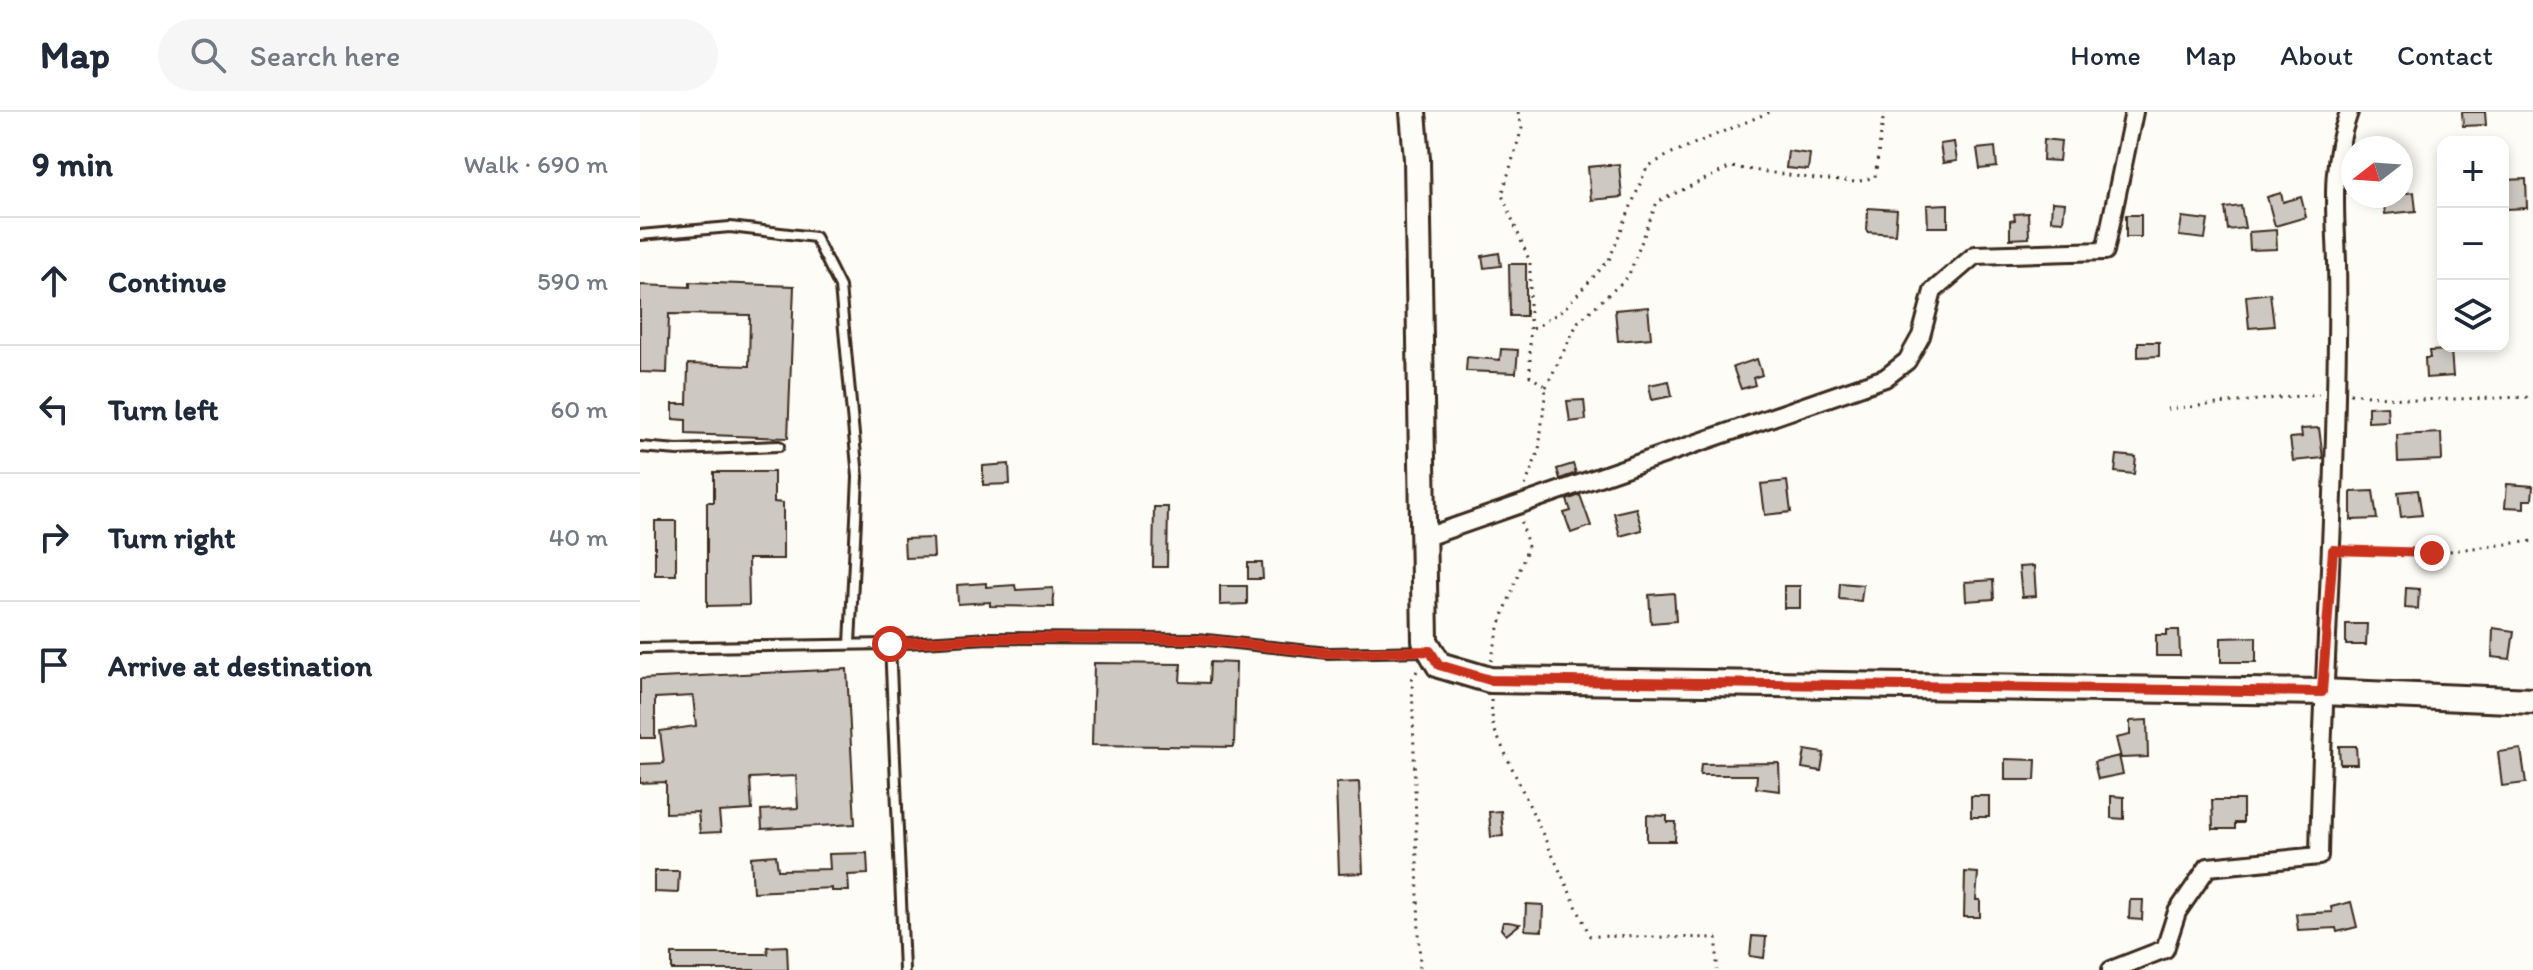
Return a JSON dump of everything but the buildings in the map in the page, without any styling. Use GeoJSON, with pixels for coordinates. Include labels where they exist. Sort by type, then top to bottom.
{"type":"FeatureCollection","features":[{"type":"Feature","properties":{"kind":"street"},"geometry":{"type":"LineString","coordinates":[[1413,112],[1417,159],[1425,641],[1439,665],[1490,680],[2322,692],[2533,701]]}},
{"type":"Feature","properties":{"kind":"street"},"geometry":{"type":"LineString","coordinates":[[1423,538],[1885,378],[1907,361],[1921,336],[1933,291],[1975,255],[2105,251],[2134,112]]}},
{"type":"Feature","properties":{"kind":"street"},"geometry":{"type":"LineString","coordinates":[[2111,970],[2165,949],[2177,912],[2208,867],[2319,856],[2322,692],[2333,550],[2337,261],[2333,195],[2339,141],[2349,112]]}},
{"type":"Feature","properties":{"kind":"lane"},"geometry":{"type":"LineString","coordinates":[[640,235],[730,227],[815,237],[840,287],[858,477],[850,644]]}},
{"type":"Feature","properties":{"kind":"lane"},"geometry":{"type":"LineString","coordinates":[[640,447],[678,450],[779,446]]}},
{"type":"Feature","properties":{"kind":"lane"},"geometry":{"type":"LineString","coordinates":[[640,648],[890,644],[989,638],[1198,639],[1328,653],[1430,651]]}},
{"type":"Feature","properties":{"kind":"lane"},"geometry":{"type":"LineString","coordinates":[[890,644],[904,970]]}},
{"type":"Feature","properties":{"kind":"path"},"geometry":{"type":"LineString","coordinates":[[1518,112],[1522,128],[1502,195],[1530,262],[1528,300],[1533,329],[1530,376],[1546,387]]}},
{"type":"Feature","properties":{"kind":"path"},"geometry":{"type":"LineString","coordinates":[[1533,329],[1563,310],[1609,260],[1647,167],[1672,153],[1770,112]]}},
{"type":"Feature","properties":{"kind":"path"},"geometry":{"type":"LineString","coordinates":[[1717,970],[1717,938],[1590,936],[1493,727],[1490,680],[1500,624],[1528,547],[1517,505],[1539,450],[1546,387],[1578,322],[1628,277],[1657,202],[1731,167],[1856,182],[1875,177],[1884,112]]}},
{"type":"Feature","properties":{"kind":"path"},"geometry":{"type":"LineString","coordinates":[[2167,409],[2242,404],[2336,392],[2414,400],[2533,397]]}},
{"type":"Feature","properties":{"kind":"path"},"geometry":{"type":"LineString","coordinates":[[2333,550],[2432,553],[2533,541]]}},
{"type":"Feature","properties":{"kind":"path"},"geometry":{"type":"LineString","coordinates":[[1420,970],[1412,679],[1430,651]]}},
{"type":"Feature","properties":{"kind":"route"},"geometry":{"type":"LineString","coordinates":[[890,644],[989,638],[1198,639],[1328,653],[1430,651],[1439,665],[1490,680],[2322,692],[2333,550],[2432,553]]}}]}
